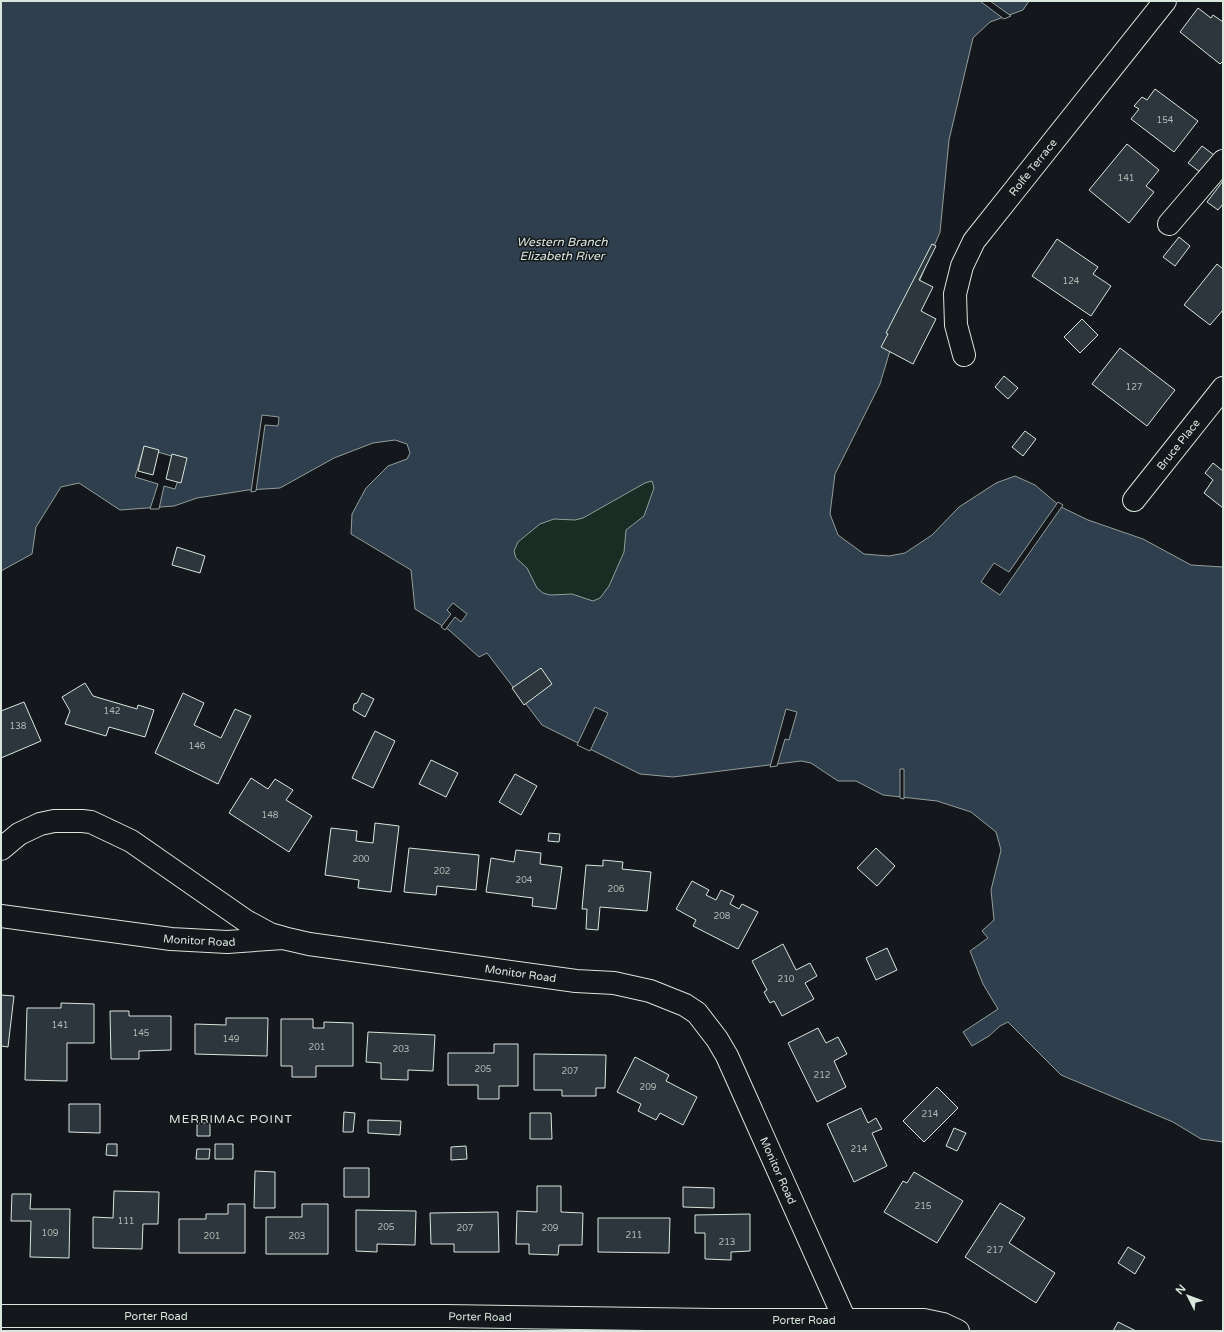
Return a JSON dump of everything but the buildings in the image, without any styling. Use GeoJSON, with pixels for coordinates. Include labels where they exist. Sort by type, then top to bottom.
{"type":"FeatureCollection","features":[{"type":"Feature","properties":{"kind":"street","name":"Rolfe Terrace"},"geometry":{"type":"LineString","coordinates":[[964,355],[956,325],[955,294],[962,266],[974,240],[1165,1]]}},
{"type":"Feature","properties":{"kind":"street"},"geometry":{"type":"LineString","coordinates":[[1169,224],[1223,160]]}},
{"type":"Feature","properties":{"kind":"street","name":"Bruce Place"},"geometry":{"type":"LineString","coordinates":[[1134,500],[1223,388]]}},
{"type":"Feature","properties":{"kind":"street"},"geometry":{"type":"LineString","coordinates":[[1,849],[19,834],[40,824],[54,821],[91,822],[131,841],[246,921],[270,934],[283,938]]}},
{"type":"Feature","properties":{"kind":"street","name":"Monitor Road"},"geometry":{"type":"LineString","coordinates":[[1,916],[171,939],[227,942],[283,938],[309,944],[576,981],[614,983],[650,991],[685,1005],[697,1013],[717,1039],[727,1056],[846,1320]]}},
{"type":"Feature","properties":{"kind":"street","name":"Porter Road"},"geometry":{"type":"LineString","coordinates":[[1,1316],[197,1323],[447,1316],[714,1320],[924,1320],[943,1324],[958,1331]]}},
{"type":"Feature","properties":{"kind":"green space"},"geometry":{"type":"Polygon","coordinates":[[[670,412],[653,595],[522,612],[487,466],[670,412]]]}},
{"type":"Feature","properties":{"kind":"water","name":"Western Branch Elizabeth River"},"geometry":{"type":"Polygon","coordinates":[[[1,1],[1029,1],[1023,10],[990,22],[973,38],[949,140],[940,232],[889,354],[880,384],[835,474],[830,514],[838,535],[864,554],[889,556],[905,553],[932,535],[959,507],[996,483],[1015,476],[1035,485],[1061,507],[1088,520],[1143,539],[1191,565],[1223,567],[1223,1142],[1201,1139],[1173,1122],[1061,1075],[1008,1022],[972,1046],[963,1032],[998,1009],[983,984],[970,951],[988,938],[982,931],[994,920],[991,890],[1001,850],[996,832],[971,812],[937,801],[883,795],[856,781],[838,781],[811,763],[801,761],[673,777],[640,774],[542,725],[487,653],[479,657],[449,630],[415,609],[411,570],[351,534],[352,514],[366,488],[388,466],[407,459],[410,453],[407,444],[395,440],[373,443],[334,458],[280,488],[248,490],[197,498],[174,506],[120,510],[79,483],[61,487],[36,527],[32,554],[1,571],[1,1]],[[652,481],[645,483],[583,518],[575,520],[554,519],[540,524],[518,542],[514,551],[516,558],[527,568],[537,588],[543,593],[550,595],[572,594],[593,601],[600,598],[609,586],[624,552],[626,530],[644,516],[654,488],[652,481]]]}},
{"type":"Feature","properties":{"kind":"pier"},"geometry":{"type":"Polygon","coordinates":[[[980,1],[990,1],[1011,16],[1004,19],[980,1]]]}},
{"type":"Feature","properties":{"kind":"pier"},"geometry":{"type":"Polygon","coordinates":[[[262,415],[279,417],[278,426],[265,425],[256,491],[251,492],[262,415]]]}},
{"type":"Feature","properties":{"kind":"pier"},"geometry":{"type":"Polygon","coordinates":[[[144,448],[185,460],[175,489],[164,486],[159,509],[150,509],[158,484],[135,477],[144,448]]]}},
{"type":"Feature","properties":{"kind":"pier"},"geometry":{"type":"Polygon","coordinates":[[[1058,502],[1063,505],[1000,595],[981,582],[994,563],[1009,572],[1058,502]]]}},
{"type":"Feature","properties":{"kind":"pier"},"geometry":{"type":"Polygon","coordinates":[[[453,603],[467,614],[461,622],[455,617],[445,630],[441,627],[451,614],[447,610],[453,603]]]}},
{"type":"Feature","properties":{"kind":"pier"},"geometry":{"type":"Polygon","coordinates":[[[595,707],[608,713],[590,751],[577,745],[595,707]]]}},
{"type":"Feature","properties":{"kind":"pier"},"geometry":{"type":"Polygon","coordinates":[[[786,709],[797,712],[789,740],[785,739],[777,766],[770,767],[786,709]]]}},
{"type":"Feature","properties":{"kind":"pier"},"geometry":{"type":"Polygon","coordinates":[[[900,769],[904,769],[904,799],[900,798],[900,769]]]}},
{"type":"Feature","properties":{"kind":"district","name":"MERRIMAC POINT"},"geometry":{"type":"Point","coordinates":[231,1119]}}]}
